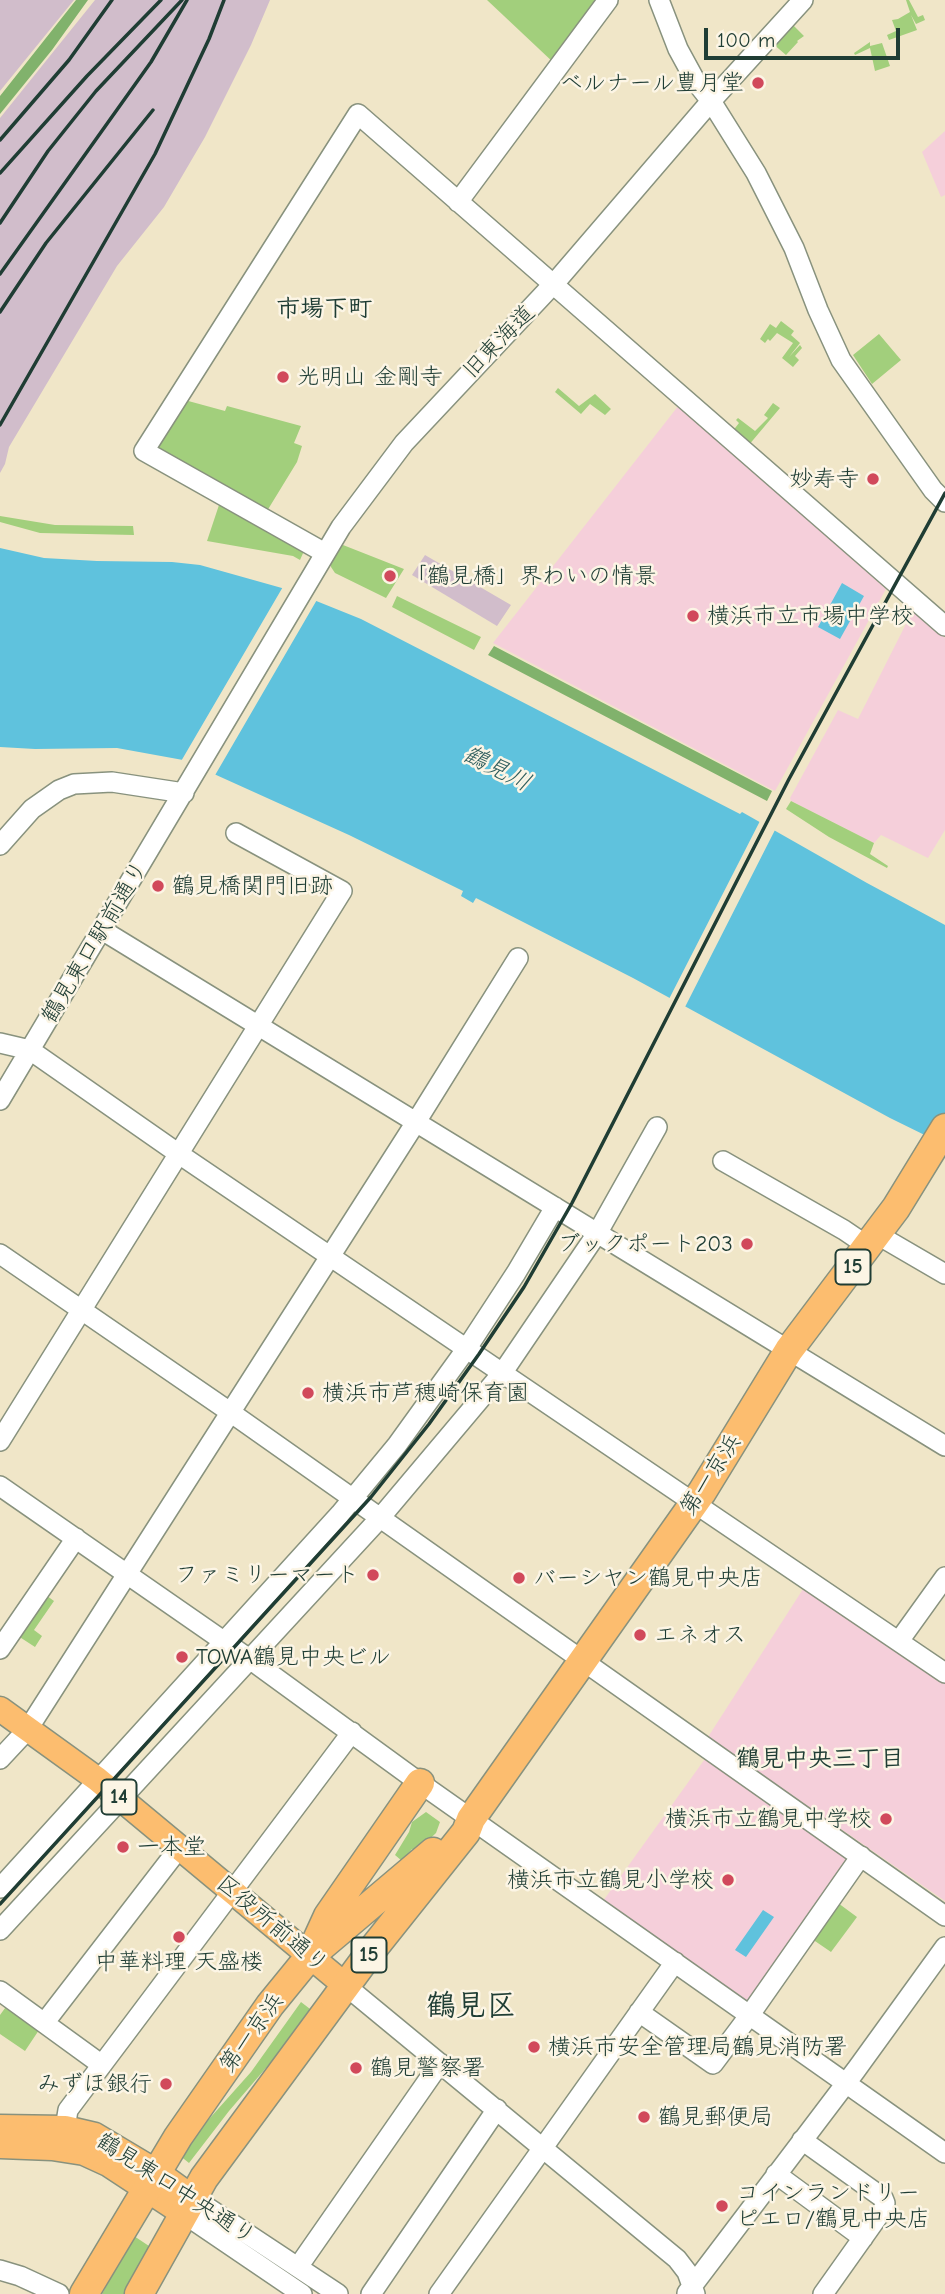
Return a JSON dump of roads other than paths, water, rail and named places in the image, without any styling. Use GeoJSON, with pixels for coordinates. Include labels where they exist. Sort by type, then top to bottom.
{"type":"FeatureCollection","features":[{"type":"Feature","properties":{"kind":"highway","name":"第一京浜"},"geometry":{"type":"LineString","coordinates":[[139,2294],[204,2178],[346,1986],[466,1832],[471,1819],[695,1502],[789,1350],[873,1241],[915,1180],[945,1128]]}},
{"type":"Feature","properties":{"kind":"highway","name":"15"},"geometry":{"type":"LineString","coordinates":[[310,1956],[328,1916],[420,1783]]}},
{"type":"Feature","properties":{"kind":"highway","name":"第一京浜"},"geometry":{"type":"LineString","coordinates":[[84,2294],[177,2137],[262,2016],[310,1956],[427,1859],[456,1824],[471,1819]]}},
{"type":"Feature","properties":{"kind":"main road","name":"区役所前通り"},"geometry":{"type":"LineString","coordinates":[[0,1709],[97,1779],[346,1986]]}},
{"type":"Feature","properties":{"kind":"main road","name":"鶴見東口中央通り"},"geometry":{"type":"LineString","coordinates":[[0,2127],[63,2138],[84,2153],[152,2181],[188,2206]]}},
{"type":"Feature","properties":{"kind":"main road","name":"鶴見東口中央通り"},"geometry":{"type":"LineString","coordinates":[[0,2146],[63,2138]]}},
{"type":"Feature","properties":{"kind":"street"},"geometry":{"type":"LineString","coordinates":[[458,202],[608,0]]}},
{"type":"Feature","properties":{"kind":"street"},"geometry":{"type":"LineString","coordinates":[[659,0],[678,50],[755,173],[794,248],[841,360],[933,490],[945,502]]}},
{"type":"Feature","properties":{"kind":"street","name":"旧東海道"},"geometry":{"type":"LineString","coordinates":[[186,788],[341,527],[404,443],[554,284],[711,101],[803,0]]}},
{"type":"Feature","properties":{"kind":"street"},"geometry":{"type":"LineString","coordinates":[[325,553],[144,451],[358,114],[945,626]]}},
{"type":"Feature","properties":{"kind":"street"},"geometry":{"type":"LineString","coordinates":[[0,845],[32,809],[59,790],[74,784],[112,782],[186,788]]}},
{"type":"Feature","properties":{"kind":"street","name":"鶴見東口駅前通り"},"geometry":{"type":"LineString","coordinates":[[0,1100],[186,788]]}},
{"type":"Feature","properties":{"kind":"street"},"geometry":{"type":"LineString","coordinates":[[0,1441],[342,891],[236,832]]}},
{"type":"Feature","properties":{"kind":"street"},"geometry":{"type":"LineString","coordinates":[[102,930],[945,1447]]}},
{"type":"Feature","properties":{"kind":"street"},"geometry":{"type":"LineString","coordinates":[[0,1759],[28,1729],[518,958]]}},
{"type":"Feature","properties":{"kind":"street"},"geometry":{"type":"LineString","coordinates":[[0,1043],[30,1050],[179,1154],[331,1254],[945,1673]]}},
{"type":"Feature","properties":{"kind":"street"},"geometry":{"type":"LineString","coordinates":[[0,1930],[380,1518],[503,1372],[598,1232],[657,1128]]}},
{"type":"Feature","properties":{"kind":"street"},"geometry":{"type":"LineString","coordinates":[[723,1161],[844,1230],[945,1274]]}},
{"type":"Feature","properties":{"kind":"street"},"geometry":{"type":"LineString","coordinates":[[0,1888],[353,1499],[397,1445],[467,1348],[555,1207]]}},
{"type":"Feature","properties":{"kind":"street"},"geometry":{"type":"LineString","coordinates":[[0,1254],[230,1412],[945,1916]]}},
{"type":"Feature","properties":{"kind":"street"},"geometry":{"type":"LineString","coordinates":[[0,1486],[250,1659],[420,1783],[945,2153]]}},
{"type":"Feature","properties":{"kind":"street"},"geometry":{"type":"LineString","coordinates":[[0,1649],[76,1538]]}},
{"type":"Feature","properties":{"kind":"street"},"geometry":{"type":"LineString","coordinates":[[899,1642],[945,1577]]}},
{"type":"Feature","properties":{"kind":"street"},"geometry":{"type":"LineString","coordinates":[[63,2138],[68,2110],[352,1732]]}},
{"type":"Feature","properties":{"kind":"street"},"geometry":{"type":"LineString","coordinates":[[45,2022],[180,1847]]}},
{"type":"Feature","properties":{"kind":"street"},"geometry":{"type":"LineString","coordinates":[[639,2012],[713,2063],[862,1856]]}},
{"type":"Feature","properties":{"kind":"street"},"geometry":{"type":"LineString","coordinates":[[691,2292],[945,1947]]}},
{"type":"Feature","properties":{"kind":"street"},"geometry":{"type":"LineString","coordinates":[[439,2294],[675,1962]]}},
{"type":"Feature","properties":{"kind":"street","name":"区役所前通り"},"geometry":{"type":"LineString","coordinates":[[346,1986],[677,2259],[688,2272],[691,2292]]}},
{"type":"Feature","properties":{"kind":"street"},"geometry":{"type":"LineString","coordinates":[[2,1998],[45,2022],[102,2065]]}},
{"type":"Feature","properties":{"kind":"street"},"geometry":{"type":"LineString","coordinates":[[299,2284],[440,2063]]}},
{"type":"Feature","properties":{"kind":"street"},"geometry":{"type":"LineString","coordinates":[[370,2294],[497,2109]]}},
{"type":"Feature","properties":{"kind":"street"},"geometry":{"type":"LineString","coordinates":[[803,2140],[883,2198],[885,2203],[823,2294]]}},
{"type":"Feature","properties":{"kind":"street"},"geometry":{"type":"LineString","coordinates":[[776,2174],[863,2238]]}},
{"type":"Feature","properties":{"kind":"street","name":"鶴見東口中央通り"},"geometry":{"type":"LineString","coordinates":[[188,2206],[299,2284],[338,2294]]}},
{"type":"Feature","properties":{"kind":"street"},"geometry":{"type":"LineString","coordinates":[[0,2270],[59,2294]]}},
{"type":"Feature","properties":{"kind":"water","name":"鶴見川"},"geometry":{"type":"Polygon","coordinates":[[[0,548],[44,558],[200,565],[289,590],[361,619],[740,814],[742,812],[945,925],[945,1145],[890,1118],[633,978],[476,898],[473,903],[461,896],[463,891],[349,835],[183,760],[117,748],[0,747],[0,548]]]}},
{"type":"Feature","properties":{"kind":"water"},"geometry":{"type":"Polygon","coordinates":[[[842,583],[864,596],[840,639],[818,627],[842,583]]]}},
{"type":"Feature","properties":{"kind":"water"},"geometry":{"type":"Polygon","coordinates":[[[763,1910],[774,1917],[746,1957],[735,1950],[763,1910]]]}},
{"type":"Feature","properties":{"kind":"railway"},"geometry":{"type":"LineString","coordinates":[[0,140],[69,60],[112,0]]}},
{"type":"Feature","properties":{"kind":"railway"},"geometry":{"type":"LineString","coordinates":[[0,173],[87,76],[161,0]]}},
{"type":"Feature","properties":{"kind":"railway"},"geometry":{"type":"LineString","coordinates":[[0,223],[48,151],[96,91],[182,0]]}},
{"type":"Feature","properties":{"kind":"railway"},"geometry":{"type":"LineString","coordinates":[[0,274],[151,62],[187,0]]}},
{"type":"Feature","properties":{"kind":"railway"},"geometry":{"type":"LineString","coordinates":[[0,425],[155,154],[209,39],[224,0]]}},
{"type":"Feature","properties":{"kind":"railway"},"geometry":{"type":"LineString","coordinates":[[0,312],[46,243],[153,110]]}},
{"type":"Feature","properties":{"kind":"railway"},"geometry":{"type":"LineString","coordinates":[[0,1904],[371,1497],[429,1424],[524,1287],[572,1203],[789,779],[945,493]]}},
{"type":"Feature","properties":{"kind":"place","name":"ベルナール豊月堂"},"geometry":{"type":"Point","coordinates":[758,83]}},
{"type":"Feature","properties":{"kind":"place","name":"光明山 金剛寺"},"geometry":{"type":"Point","coordinates":[283,377]}},
{"type":"Feature","properties":{"kind":"place","name":"妙寿寺"},"geometry":{"type":"Point","coordinates":[873,479]}},
{"type":"Feature","properties":{"kind":"place","name":"「鶴見橋」界わいの情景"},"geometry":{"type":"Point","coordinates":[390,576]}},
{"type":"Feature","properties":{"kind":"place","name":"横浜市立市場中学校"},"geometry":{"type":"Point","coordinates":[693,616]}},
{"type":"Feature","properties":{"kind":"place","name":"鶴見橋関門旧跡"},"geometry":{"type":"Point","coordinates":[158,886]}},
{"type":"Feature","properties":{"kind":"place","name":"ブックポート203"},"geometry":{"type":"Point","coordinates":[747,1244]}},
{"type":"Feature","properties":{"kind":"place","name":"横浜市芦穂崎保育園"},"geometry":{"type":"Point","coordinates":[308,1393]}},
{"type":"Feature","properties":{"kind":"place","name":"ファミリーマート"},"geometry":{"type":"Point","coordinates":[373,1575]}},
{"type":"Feature","properties":{"kind":"place","name":"バーシヤン鶴見中央店"},"geometry":{"type":"Point","coordinates":[519,1578]}},
{"type":"Feature","properties":{"kind":"place","name":"エネオス"},"geometry":{"type":"Point","coordinates":[640,1635]}},
{"type":"Feature","properties":{"kind":"place","name":"TOWA鶴見中央ビル"},"geometry":{"type":"Point","coordinates":[182,1657]}},
{"type":"Feature","properties":{"kind":"place","name":"横浜市立鶴見中学校"},"geometry":{"type":"Point","coordinates":[886,1819]}},
{"type":"Feature","properties":{"kind":"place","name":"一本堂"},"geometry":{"type":"Point","coordinates":[123,1847]}},
{"type":"Feature","properties":{"kind":"place","name":"横浜市立鶴見小学校"},"geometry":{"type":"Point","coordinates":[728,1880]}},
{"type":"Feature","properties":{"kind":"place","name":"中華料理 天盛楼"},"geometry":{"type":"Point","coordinates":[179,1937]}},
{"type":"Feature","properties":{"kind":"place","name":"横浜市安全管理局鶴見消防署"},"geometry":{"type":"Point","coordinates":[534,2047]}},
{"type":"Feature","properties":{"kind":"place","name":"鶴見警察署"},"geometry":{"type":"Point","coordinates":[356,2068]}},
{"type":"Feature","properties":{"kind":"place","name":"みずほ銀行"},"geometry":{"type":"Point","coordinates":[166,2084]}},
{"type":"Feature","properties":{"kind":"place","name":"鶴見郵便局"},"geometry":{"type":"Point","coordinates":[644,2117]}},
{"type":"Feature","properties":{"kind":"place","name":"コインランドリー ピエロ/鶴見中央店"},"geometry":{"type":"Point","coordinates":[722,2206]}},
{"type":"Feature","properties":{"kind":"district","name":"市場下町"},"geometry":{"type":"Point","coordinates":[324,309]}},
{"type":"Feature","properties":{"kind":"district","name":"鶴見中央三丁目"},"geometry":{"type":"Point","coordinates":[820,1759]}},
{"type":"Feature","properties":{"kind":"district","name":"鶴見区"},"geometry":{"type":"Point","coordinates":[471,2007]}}]}
